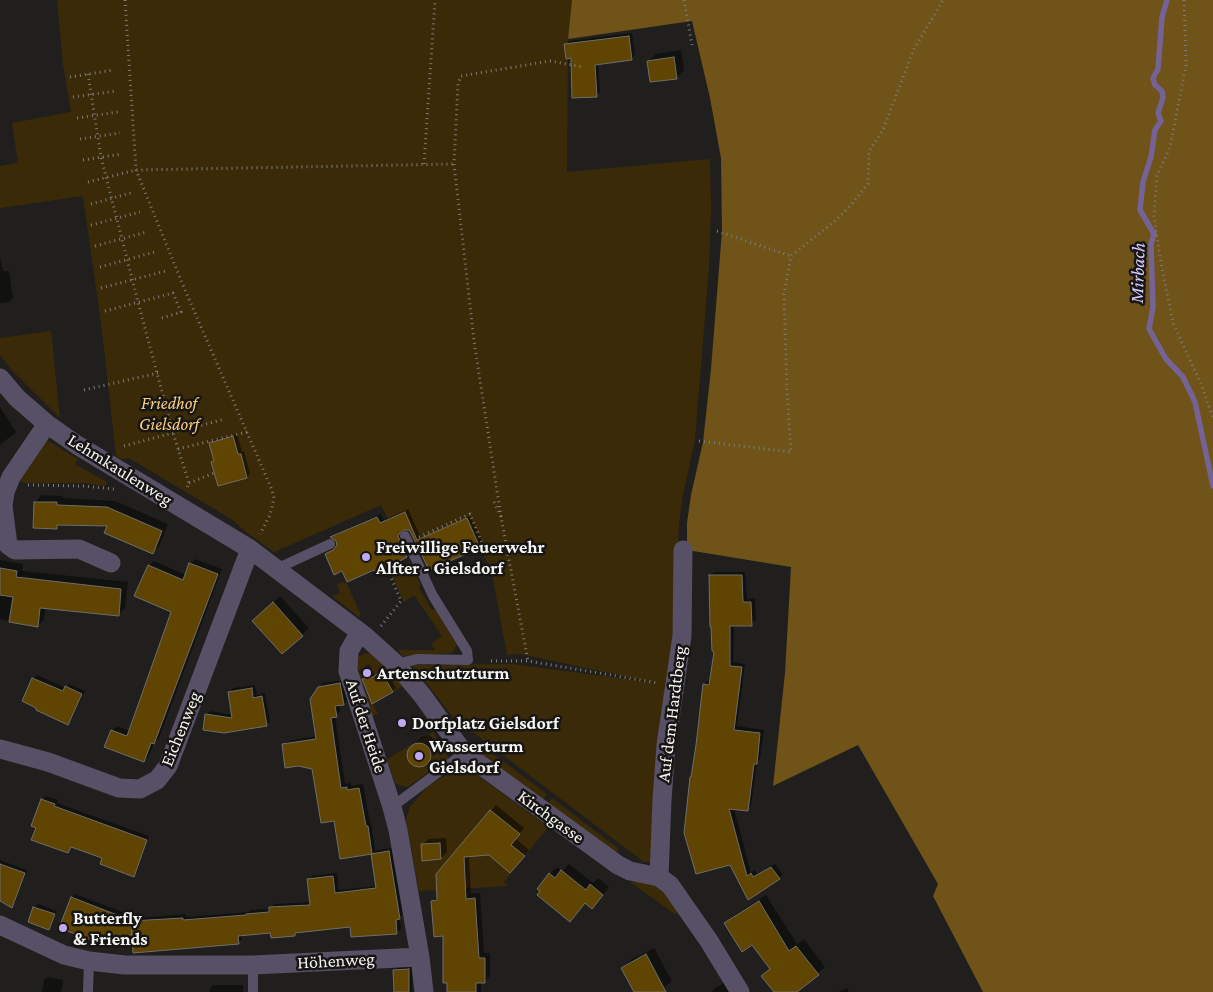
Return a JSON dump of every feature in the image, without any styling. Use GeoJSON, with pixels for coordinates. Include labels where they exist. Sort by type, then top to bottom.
{"type":"FeatureCollection","features":[{"type":"Feature","properties":{"kind":"street","name":"Lehmkaulenweg"},"geometry":{"type":"LineString","coordinates":[[0,378],[17,398],[47,424],[77,445],[250,549]]}},
{"type":"Feature","properties":{"kind":"street"},"geometry":{"type":"LineString","coordinates":[[47,424],[6,480],[3,506],[8,545],[15,550],[79,550],[111,563]]}},
{"type":"Feature","properties":{"kind":"street"},"geometry":{"type":"LineString","coordinates":[[250,549],[365,636]]}},
{"type":"Feature","properties":{"kind":"street","name":"Eichenweg"},"geometry":{"type":"LineString","coordinates":[[0,749],[48,762],[120,788],[140,789],[158,780],[168,766],[250,549]]}},
{"type":"Feature","properties":{"kind":"street","name":"Auf dem Hardtberg"},"geometry":{"type":"LineString","coordinates":[[659,877],[666,745],[682,636],[683,550]]}},
{"type":"Feature","properties":{"kind":"street","name":"Kirchgasse"},"geometry":{"type":"LineString","coordinates":[[365,636],[396,664],[422,695],[464,753],[618,865],[630,871],[659,877]]}},
{"type":"Feature","properties":{"kind":"street","name":"Auf der Heide"},"geometry":{"type":"LineString","coordinates":[[365,636],[349,651],[348,671],[392,807],[402,846],[424,992]]}},
{"type":"Feature","properties":{"kind":"street"},"geometry":{"type":"LineString","coordinates":[[659,877],[670,884],[709,941],[740,992]]}},
{"type":"Feature","properties":{"kind":"street","name":"Höhenweg"},"geometry":{"type":"LineString","coordinates":[[0,925],[64,955],[89,961],[125,965],[253,965],[420,957]]}},
{"type":"Feature","properties":{"kind":"lane"},"geometry":{"type":"LineString","coordinates":[[396,664],[418,659],[468,660],[467,651],[433,596],[406,539]]}},
{"type":"Feature","properties":{"kind":"lane"},"geometry":{"type":"LineString","coordinates":[[276,569],[330,544]]}},
{"type":"Feature","properties":{"kind":"lane"},"geometry":{"type":"LineString","coordinates":[[392,807],[464,753]]}},
{"type":"Feature","properties":{"kind":"lane"},"geometry":{"type":"LineString","coordinates":[[88,992],[89,961]]}},
{"type":"Feature","properties":{"kind":"lane"},"geometry":{"type":"LineString","coordinates":[[253,965],[253,992]]}},
{"type":"Feature","properties":{"kind":"path"},"geometry":{"type":"LineString","coordinates":[[126,0],[136,170],[274,498],[270,515],[250,549]]}},
{"type":"Feature","properties":{"kind":"path"},"geometry":{"type":"LineString","coordinates":[[424,164],[435,0]]}},
{"type":"Feature","properties":{"kind":"path"},"geometry":{"type":"LineString","coordinates":[[684,0],[692,45]]}},
{"type":"Feature","properties":{"kind":"path"},"geometry":{"type":"LineString","coordinates":[[699,441],[791,452],[784,294],[791,256],[851,205],[868,184],[869,151],[883,130],[913,50],[943,0]]}},
{"type":"Feature","properties":{"kind":"path"},"geometry":{"type":"LineString","coordinates":[[1184,0],[1186,66],[1170,147],[1157,176],[1154,216],[1173,323],[1201,384],[1213,418]]}},
{"type":"Feature","properties":{"kind":"path"},"geometry":{"type":"LineString","coordinates":[[528,661],[501,517],[474,341],[454,164],[458,84],[462,76],[550,61],[583,67]]}},
{"type":"Feature","properties":{"kind":"path"},"geometry":{"type":"LineString","coordinates":[[70,77],[114,70]]}},
{"type":"Feature","properties":{"kind":"path"},"geometry":{"type":"LineString","coordinates":[[88,74],[101,157],[173,433],[189,483]]}},
{"type":"Feature","properties":{"kind":"path"},"geometry":{"type":"LineString","coordinates":[[73,97],[117,91]]}},
{"type":"Feature","properties":{"kind":"path"},"geometry":{"type":"LineString","coordinates":[[76,118],[118,112]]}},
{"type":"Feature","properties":{"kind":"path"},"geometry":{"type":"LineString","coordinates":[[80,139],[120,133]]}},
{"type":"Feature","properties":{"kind":"path"},"geometry":{"type":"LineString","coordinates":[[83,160],[122,154]]}},
{"type":"Feature","properties":{"kind":"path"},"geometry":{"type":"LineString","coordinates":[[88,182],[136,170],[454,164]]}},
{"type":"Feature","properties":{"kind":"path"},"geometry":{"type":"LineString","coordinates":[[91,204],[131,193]]}},
{"type":"Feature","properties":{"kind":"path"},"geometry":{"type":"LineString","coordinates":[[91,225],[140,212]]}},
{"type":"Feature","properties":{"kind":"path"},"geometry":{"type":"LineString","coordinates":[[716,231],[791,256]]}},
{"type":"Feature","properties":{"kind":"path"},"geometry":{"type":"LineString","coordinates":[[95,246],[147,232]]}},
{"type":"Feature","properties":{"kind":"path"},"geometry":{"type":"LineString","coordinates":[[100,267],[155,252]]}},
{"type":"Feature","properties":{"kind":"path"},"geometry":{"type":"LineString","coordinates":[[102,288],[166,271]]}},
{"type":"Feature","properties":{"kind":"path"},"geometry":{"type":"LineString","coordinates":[[105,311],[173,293],[181,312],[159,319]]}},
{"type":"Feature","properties":{"kind":"path"},"geometry":{"type":"LineString","coordinates":[[84,390],[158,373]]}},
{"type":"Feature","properties":{"kind":"path"},"geometry":{"type":"LineString","coordinates":[[124,446],[226,418]]}},
{"type":"Feature","properties":{"kind":"path"},"geometry":{"type":"LineString","coordinates":[[178,449],[247,432]]}},
{"type":"Feature","properties":{"kind":"path"},"geometry":{"type":"LineString","coordinates":[[176,505],[189,483],[214,473]]}},
{"type":"Feature","properties":{"kind":"path"},"geometry":{"type":"LineString","coordinates":[[6,480],[121,490]]}},
{"type":"Feature","properties":{"kind":"path"},"geometry":{"type":"LineString","coordinates":[[494,502],[501,517]]}},
{"type":"Feature","properties":{"kind":"path"},"geometry":{"type":"LineString","coordinates":[[406,539],[470,514],[485,550],[482,551]]}},
{"type":"Feature","properties":{"kind":"path"},"geometry":{"type":"LineString","coordinates":[[365,636],[401,601],[387,568]]}},
{"type":"Feature","properties":{"kind":"path"},"geometry":{"type":"LineString","coordinates":[[491,661],[528,661],[675,687]]}},
{"type":"Feature","properties":{"kind":"green space","name":"Friedhof Gielsdorf"},"geometry":{"type":"Polygon","coordinates":[[[57,0],[572,0],[568,39],[567,172],[710,159],[709,266],[695,439],[679,524],[674,636],[653,862],[644,862],[453,717],[412,665],[512,664],[656,683],[521,654],[507,655],[492,573],[467,519],[415,541],[412,533],[414,532],[405,512],[388,519],[381,505],[274,552],[233,520],[129,458],[120,459],[116,456],[101,322],[83,196],[0,208],[0,166],[18,163],[12,123],[71,112],[63,64],[57,0]]]}},
{"type":"Feature","properties":{"kind":"green space"},"geometry":{"type":"Polygon","coordinates":[[[51,331],[60,418],[10,368],[0,355],[0,338],[51,331]]]}},
{"type":"Feature","properties":{"kind":"green space"},"geometry":{"type":"Polygon","coordinates":[[[48,441],[78,459],[75,464],[107,482],[105,486],[85,483],[23,483],[19,480],[44,443],[48,441]]]}},
{"type":"Feature","properties":{"kind":"green space"},"geometry":{"type":"Polygon","coordinates":[[[410,562],[421,585],[418,587],[432,610],[435,609],[457,645],[452,653],[403,656],[398,650],[435,650],[431,644],[442,636],[414,595],[404,602],[390,572],[410,562]]]}},
{"type":"Feature","properties":{"kind":"green space"},"geometry":{"type":"Polygon","coordinates":[[[343,582],[347,584],[360,613],[360,618],[332,596],[340,593],[337,584],[343,582]]]}},
{"type":"Feature","properties":{"kind":"green space"},"geometry":{"type":"Polygon","coordinates":[[[366,653],[372,654],[403,686],[393,692],[381,672],[375,675],[369,664],[358,671],[365,681],[360,684],[378,713],[370,718],[353,665],[357,657],[366,653]]]}},
{"type":"Feature","properties":{"kind":"green space"},"geometry":{"type":"Polygon","coordinates":[[[433,732],[446,751],[448,758],[408,787],[398,785],[395,782],[387,759],[433,732]]]}},
{"type":"Feature","properties":{"kind":"green space"},"geometry":{"type":"Polygon","coordinates":[[[488,750],[547,794],[542,801],[480,756],[488,750]]]}},
{"type":"Feature","properties":{"kind":"green space"},"geometry":{"type":"Polygon","coordinates":[[[466,767],[548,827],[504,882],[508,886],[419,891],[406,819],[410,807],[428,786],[448,774],[466,767]]]}},
{"type":"Feature","properties":{"kind":"green space"},"geometry":{"type":"Polygon","coordinates":[[[552,798],[619,849],[615,854],[547,805],[552,798]]]}},
{"type":"Feature","properties":{"kind":"green space"},"geometry":{"type":"Polygon","coordinates":[[[636,881],[661,887],[679,910],[675,914],[630,882],[636,881]]]}},
{"type":"Feature","properties":{"kind":"shaded area"},"geometry":{"type":"Polygon","coordinates":[[[572,0],[1213,0],[1213,992],[983,992],[933,896],[938,884],[858,745],[773,786],[785,673],[791,567],[687,550],[687,523],[691,495],[703,442],[722,231],[721,158],[710,98],[692,21],[568,39],[572,0]]]}},
{"type":"Feature","properties":{"kind":"building"},"geometry":{"type":"Polygon","coordinates":[[[629,36],[632,60],[595,65],[597,97],[572,98],[571,58],[566,59],[564,44],[629,36]]]}},
{"type":"Feature","properties":{"kind":"building"},"geometry":{"type":"Polygon","coordinates":[[[674,57],[677,79],[650,82],[647,61],[674,57]]]}},
{"type":"Feature","properties":{"kind":"building"},"geometry":{"type":"Polygon","coordinates":[[[233,436],[238,454],[241,454],[247,478],[218,486],[211,462],[214,461],[209,443],[233,436]]]}},
{"type":"Feature","properties":{"kind":"building"},"geometry":{"type":"Polygon","coordinates":[[[34,502],[57,502],[57,505],[107,507],[162,531],[153,554],[104,533],[107,526],[57,525],[57,529],[33,528],[34,502]]]}},
{"type":"Feature","properties":{"kind":"building"},"geometry":{"type":"Polygon","coordinates":[[[405,512],[417,540],[467,518],[480,548],[429,570],[411,533],[409,530],[403,530],[398,536],[407,557],[376,574],[374,570],[347,582],[342,571],[334,575],[325,554],[333,550],[337,545],[336,541],[330,537],[377,517],[380,523],[405,512]]]}},
{"type":"Feature","properties":{"kind":"building"},"geometry":{"type":"Polygon","coordinates":[[[189,563],[218,574],[154,744],[151,743],[144,762],[104,747],[111,730],[127,736],[171,612],[134,596],[148,565],[183,580],[189,563]]]}},
{"type":"Feature","properties":{"kind":"building"},"geometry":{"type":"Polygon","coordinates":[[[0,568],[17,571],[16,577],[121,589],[119,616],[40,608],[38,627],[9,622],[13,597],[0,595],[0,568]]]}},
{"type":"Feature","properties":{"kind":"building"},"geometry":{"type":"Polygon","coordinates":[[[709,575],[742,575],[743,602],[751,602],[752,626],[730,626],[730,666],[742,667],[734,730],[760,733],[757,764],[754,764],[748,811],[729,809],[747,876],[751,873],[753,877],[771,867],[780,879],[748,900],[730,865],[696,874],[684,833],[703,684],[709,685],[714,652],[712,651],[710,627],[709,575]]]}},
{"type":"Feature","properties":{"kind":"building"},"geometry":{"type":"Polygon","coordinates":[[[273,602],[303,636],[282,654],[252,621],[273,602]]]}},
{"type":"Feature","properties":{"kind":"building"},"geometry":{"type":"Polygon","coordinates":[[[381,671],[393,692],[372,704],[362,679],[373,677],[381,671]]]}},
{"type":"Feature","properties":{"kind":"building"},"geometry":{"type":"Polygon","coordinates":[[[32,678],[63,691],[65,686],[82,694],[68,725],[36,710],[36,708],[22,701],[32,678]]]}},
{"type":"Feature","properties":{"kind":"building"},"geometry":{"type":"Polygon","coordinates":[[[340,683],[344,705],[335,706],[337,717],[331,718],[341,788],[347,787],[347,790],[359,788],[372,854],[340,859],[334,821],[321,823],[312,769],[298,766],[285,768],[282,744],[316,739],[310,699],[318,687],[340,683]]]}},
{"type":"Feature","properties":{"kind":"building"},"geometry":{"type":"Polygon","coordinates":[[[252,688],[253,698],[262,696],[267,726],[224,733],[203,730],[205,714],[232,718],[228,692],[252,688]]]}},
{"type":"Feature","properties":{"kind":"building","name":"Wasserturm Gielsdorf"},"geometry":{"type":"Polygon","coordinates":[[[419,743],[428,746],[431,755],[428,764],[419,767],[410,764],[407,755],[410,746],[419,743]]]}},
{"type":"Feature","properties":{"kind":"building"},"geometry":{"type":"Polygon","coordinates":[[[41,799],[55,804],[54,806],[147,840],[134,877],[100,864],[102,858],[71,847],[68,853],[31,840],[36,828],[31,826],[41,799]]]}},
{"type":"Feature","properties":{"kind":"building"},"geometry":{"type":"Polygon","coordinates":[[[490,810],[520,834],[511,845],[525,856],[510,873],[489,855],[464,857],[466,899],[475,898],[479,958],[485,958],[485,983],[476,983],[476,992],[447,992],[447,983],[443,983],[443,936],[434,937],[431,901],[437,900],[436,874],[490,810]]]}},
{"type":"Feature","properties":{"kind":"building"},"geometry":{"type":"Polygon","coordinates":[[[440,843],[441,859],[422,861],[421,844],[440,843]]]}},
{"type":"Feature","properties":{"kind":"building"},"geometry":{"type":"Polygon","coordinates":[[[389,851],[400,919],[396,920],[397,934],[351,937],[350,927],[295,933],[295,936],[271,938],[270,933],[238,936],[239,944],[133,953],[131,921],[183,918],[183,920],[246,915],[269,912],[269,907],[310,905],[307,879],[333,876],[335,893],[376,888],[371,854],[389,851]]]}},
{"type":"Feature","properties":{"kind":"building"},"geometry":{"type":"Polygon","coordinates":[[[0,864],[25,873],[12,908],[0,901],[0,864]]]}},
{"type":"Feature","properties":{"kind":"building"},"geometry":{"type":"Polygon","coordinates":[[[561,870],[586,890],[590,884],[603,895],[592,909],[585,903],[570,922],[537,895],[540,891],[537,889],[549,873],[555,878],[561,870]]]}},
{"type":"Feature","properties":{"kind":"building"},"geometry":{"type":"Polygon","coordinates":[[[71,897],[130,920],[132,935],[105,937],[102,944],[59,928],[71,897]]]}},
{"type":"Feature","properties":{"kind":"building"},"geometry":{"type":"Polygon","coordinates":[[[759,901],[789,951],[796,946],[819,975],[797,992],[774,992],[761,976],[770,969],[752,945],[742,952],[724,923],[759,901]]]}},
{"type":"Feature","properties":{"kind":"building"},"geometry":{"type":"Polygon","coordinates":[[[33,907],[55,914],[49,930],[28,922],[33,907]]]}},
{"type":"Feature","properties":{"kind":"building"},"geometry":{"type":"Polygon","coordinates":[[[646,954],[666,992],[634,992],[621,968],[646,954]]]}},
{"type":"Feature","properties":{"kind":"building"},"geometry":{"type":"Polygon","coordinates":[[[409,969],[409,992],[394,992],[393,970],[409,969]]]}},
{"type":"Feature","properties":{"kind":"waterway","name":"Mirbach"},"geometry":{"type":"LineString","coordinates":[[1167,0],[1162,17],[1158,69],[1153,78],[1155,85],[1162,91],[1163,98],[1158,113],[1161,121],[1155,130],[1151,157],[1143,182],[1140,210],[1154,234],[1151,244],[1153,307],[1149,329],[1166,359],[1183,377],[1195,402],[1213,486]]}},
{"type":"Feature","properties":{"kind":"place","name":"Freiwillige Feuerwehr Alfter - Gielsdorf"},"geometry":{"type":"Point","coordinates":[366,557]}},
{"type":"Feature","properties":{"kind":"place","name":"Artenschutzturm"},"geometry":{"type":"Point","coordinates":[367,673]}},
{"type":"Feature","properties":{"kind":"place","name":"Dorfplatz Gielsdorf"},"geometry":{"type":"Point","coordinates":[402,723]}},
{"type":"Feature","properties":{"kind":"place","name":"Wasserturm Gielsdorf"},"geometry":{"type":"Point","coordinates":[419,756]}},
{"type":"Feature","properties":{"kind":"place","name":"Butterfly & Friends"},"geometry":{"type":"Point","coordinates":[63,928]}}]}
